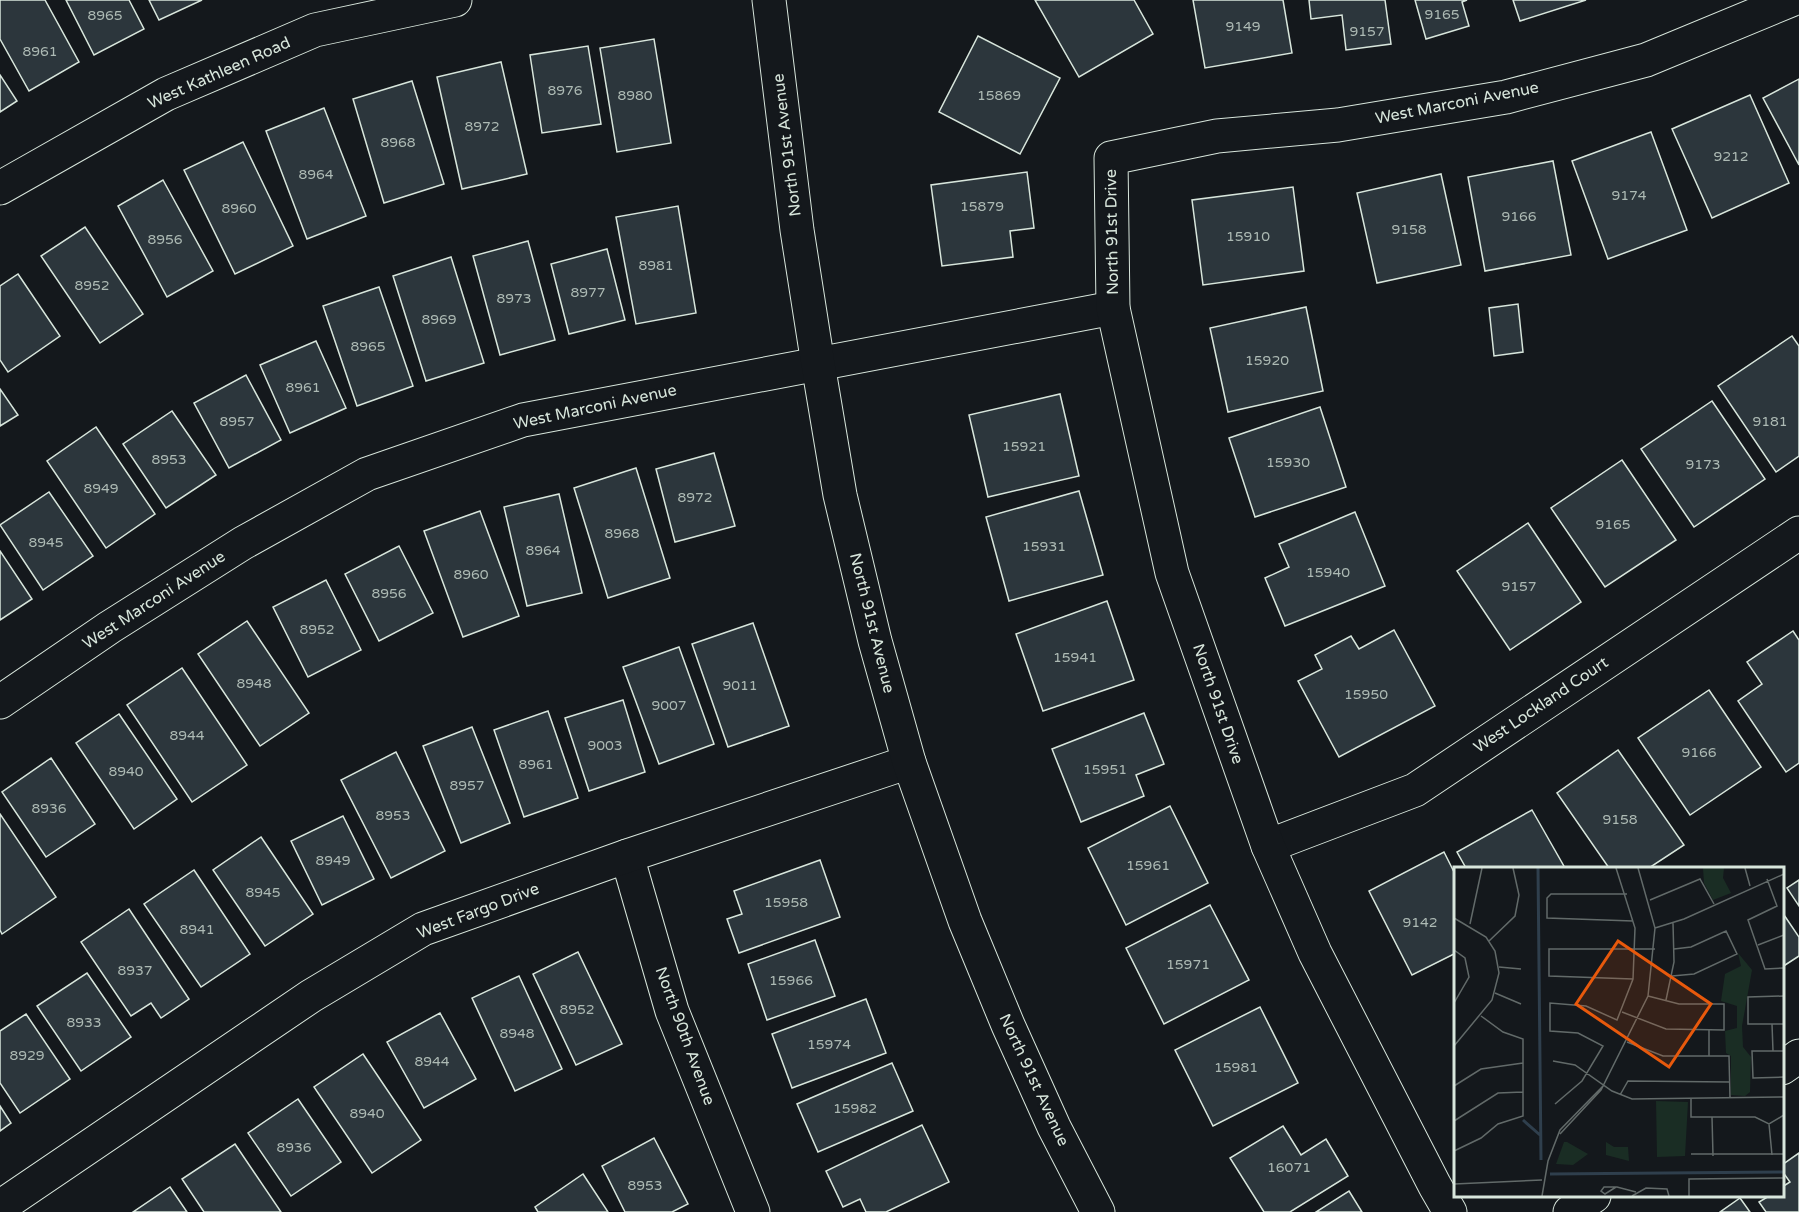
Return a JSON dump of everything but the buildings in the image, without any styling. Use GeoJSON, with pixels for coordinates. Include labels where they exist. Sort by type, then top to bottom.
{"type":"FeatureCollection","features":[{"type":"Feature","properties":{"kind":"street","name":"West Kathleen Road"},"geometry":{"type":"LineString","coordinates":[[0,188],[166,94],[315,30],[455,0]]}},
{"type":"Feature","properties":{"kind":"street","name":"North 91st Avenue"},"geometry":{"type":"LineString","coordinates":[[770,0],[797,230],[818,364],[840,495],[875,641],[909,762],[965,921],[1054,1127],[1098,1212]]}},
{"type":"Feature","properties":{"kind":"street","name":"West Marconi Avenue"},"geometry":{"type":"LineString","coordinates":[[1111,158],[1217,136],[1338,125],[1506,97],[1646,60],[1791,0]]}},
{"type":"Feature","properties":{"kind":"street","name":"North 91st Drive"},"geometry":{"type":"LineString","coordinates":[[1111,158],[1113,308],[1172,573],[1268,846],[1315,953],[1434,1186],[1450,1212]]}},
{"type":"Feature","properties":{"kind":"street","name":"West Marconi Avenue"},"geometry":{"type":"LineString","coordinates":[[0,702],[110,627],[243,543],[368,474],[523,420],[1113,308]]}},
{"type":"Feature","properties":{"kind":"street","name":"West Lockland Court"},"geometry":{"type":"LineString","coordinates":[[1268,846],[1414,790],[1799,533]]}},
{"type":"Feature","properties":{"kind":"street","name":"West Fargo Drive"},"geometry":{"type":"LineString","coordinates":[[0,1207],[311,996],[423,929],[627,856],[909,762]]}},
{"type":"Feature","properties":{"kind":"street","name":"North 90th Avenue"},"geometry":{"type":"LineString","coordinates":[[627,856],[672,1011],[753,1212]]}},
{"type":"Feature","properties":{"kind":"street"},"geometry":{"type":"LineString","coordinates":[[1784,1067],[1799,1056]]}},
{"type":"Feature","properties":{"kind":"street"},"geometry":{"type":"LineString","coordinates":[[1570,1212],[1592,1197]]}}]}
